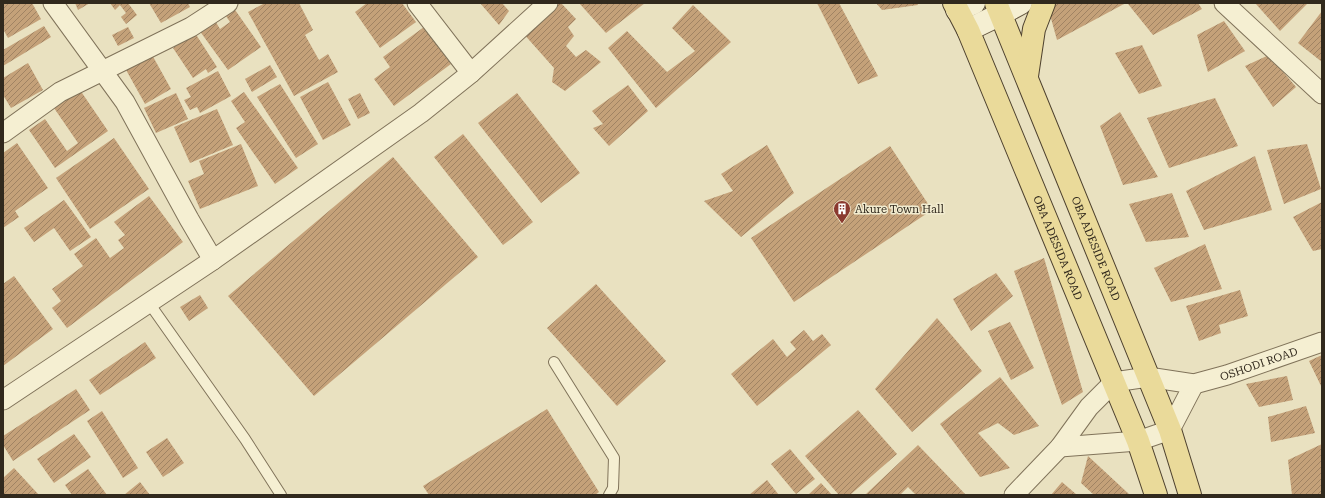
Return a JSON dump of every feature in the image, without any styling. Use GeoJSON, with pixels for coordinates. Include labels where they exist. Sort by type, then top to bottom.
{"type":"FeatureCollection","features":[{"type":"Feature","properties":{"kind":"main road"},"geometry":{"type":"LineString","coordinates":[[1027,76],[1034,29],[1044,3]]}},
{"type":"Feature","properties":{"kind":"main road","name":"OBA ADESIDA ROAD"},"geometry":{"type":"LineString","coordinates":[[962,5],[968,30],[1138,441],[1156,495]]}},
{"type":"Feature","properties":{"kind":"main road","name":"OBA ADESIDE ROAD"},"geometry":{"type":"LineString","coordinates":[[999,9],[1170,430],[1190,495]]}},
{"type":"Feature","properties":{"kind":"street"},"geometry":{"type":"LineString","coordinates":[[53,3],[125,102],[189,219],[214,260]]}},
{"type":"Feature","properties":{"kind":"street"},"geometry":{"type":"LineString","coordinates":[[3,133],[60,92],[191,27],[228,3]]}},
{"type":"Feature","properties":{"kind":"street"},"geometry":{"type":"LineString","coordinates":[[417,3],[471,73]]}},
{"type":"Feature","properties":{"kind":"street"},"geometry":{"type":"LineString","coordinates":[[3,400],[214,260],[420,112],[471,73],[548,3]]}},
{"type":"Feature","properties":{"kind":"street"},"geometry":{"type":"LineString","coordinates":[[968,30],[999,9],[1021,3]]}},
{"type":"Feature","properties":{"kind":"street"},"geometry":{"type":"LineString","coordinates":[[1224,3],[1322,94]]}},
{"type":"Feature","properties":{"kind":"street","name":"OSHODI ROAD"},"geometry":{"type":"LineString","coordinates":[[1194,384],[1227,375],[1322,342]]}},
{"type":"Feature","properties":{"kind":"street"},"geometry":{"type":"LineString","coordinates":[[1014,495],[1060,447],[1089,407],[1114,382],[1148,377],[1194,384],[1170,430],[1138,441],[1060,447]]}},
{"type":"Feature","properties":{"kind":"lane"},"geometry":{"type":"LineString","coordinates":[[149,303],[245,439],[281,495]]}},
{"type":"Feature","properties":{"kind":"lane"},"geometry":{"type":"LineString","coordinates":[[554,362],[614,458],[613,488],[609,495]]}},
{"type":"Feature","properties":{"kind":"building"},"geometry":{"type":"Polygon","coordinates":[[[3,3],[32,3],[41,19],[8,38],[3,29],[3,3]]]}},
{"type":"Feature","properties":{"kind":"building"},"geometry":{"type":"Polygon","coordinates":[[[75,3],[90,3],[78,10],[75,3]]]}},
{"type":"Feature","properties":{"kind":"building"},"geometry":{"type":"Polygon","coordinates":[[[110,3],[128,3],[137,15],[126,24],[121,17],[126,13],[120,5],[115,10],[110,3]]]}},
{"type":"Feature","properties":{"kind":"building"},"geometry":{"type":"Polygon","coordinates":[[[149,3],[188,3],[190,7],[161,23],[149,3]]]}},
{"type":"Feature","properties":{"kind":"building"},"geometry":{"type":"Polygon","coordinates":[[[265,3],[299,3],[313,30],[305,35],[319,60],[328,54],[338,72],[294,96],[248,12],[265,3]]]}},
{"type":"Feature","properties":{"kind":"building"},"geometry":{"type":"Polygon","coordinates":[[[367,3],[402,3],[416,22],[380,48],[355,12],[367,3]]]}},
{"type":"Feature","properties":{"kind":"building"},"geometry":{"type":"Polygon","coordinates":[[[480,3],[502,3],[509,11],[499,25],[480,3]]]}},
{"type":"Feature","properties":{"kind":"building"},"geometry":{"type":"Polygon","coordinates":[[[558,3],[561,3],[576,19],[568,27],[574,36],[566,46],[576,57],[586,50],[601,62],[565,91],[552,82],[554,68],[522,32],[558,3]]]}},
{"type":"Feature","properties":{"kind":"building"},"geometry":{"type":"Polygon","coordinates":[[[579,3],[645,3],[606,33],[579,3]]]}},
{"type":"Feature","properties":{"kind":"building"},"geometry":{"type":"Polygon","coordinates":[[[817,3],[839,3],[878,76],[858,84],[817,3]]]}},
{"type":"Feature","properties":{"kind":"building"},"geometry":{"type":"Polygon","coordinates":[[[876,3],[917,3],[918,5],[882,10],[876,3]]]}},
{"type":"Feature","properties":{"kind":"building"},"geometry":{"type":"Polygon","coordinates":[[[1198,3],[1202,9],[1153,35],[1128,4],[1198,3]]]}},
{"type":"Feature","properties":{"kind":"building"},"geometry":{"type":"Polygon","coordinates":[[[1255,3],[1308,3],[1280,31],[1255,3]]]}},
{"type":"Feature","properties":{"kind":"building"},"geometry":{"type":"Polygon","coordinates":[[[1047,4],[1124,4],[1057,40],[1047,4]]]}},
{"type":"Feature","properties":{"kind":"building"},"geometry":{"type":"Polygon","coordinates":[[[693,5],[731,42],[656,108],[608,48],[627,31],[667,72],[695,51],[672,28],[693,5]]]}},
{"type":"Feature","properties":{"kind":"building"},"geometry":{"type":"Polygon","coordinates":[[[233,7],[261,47],[228,70],[199,30],[214,19],[220,29],[230,22],[224,13],[233,7]]]}},
{"type":"Feature","properties":{"kind":"building"},"geometry":{"type":"Polygon","coordinates":[[[1322,11],[1322,62],[1298,43],[1322,11]]]}},
{"type":"Feature","properties":{"kind":"building"},"geometry":{"type":"Polygon","coordinates":[[[1224,21],[1245,51],[1208,72],[1197,35],[1224,21]]]}},
{"type":"Feature","properties":{"kind":"building"},"geometry":{"type":"Polygon","coordinates":[[[44,26],[51,37],[3,66],[3,50],[44,26]]]}},
{"type":"Feature","properties":{"kind":"building"},"geometry":{"type":"Polygon","coordinates":[[[128,27],[134,38],[118,46],[112,35],[128,27]]]}},
{"type":"Feature","properties":{"kind":"building"},"geometry":{"type":"Polygon","coordinates":[[[424,27],[451,64],[394,106],[374,79],[390,67],[383,57],[424,27]]]}},
{"type":"Feature","properties":{"kind":"building"},"geometry":{"type":"Polygon","coordinates":[[[195,33],[217,67],[208,73],[206,69],[193,78],[173,48],[195,33]]]}},
{"type":"Feature","properties":{"kind":"building"},"geometry":{"type":"Polygon","coordinates":[[[1142,45],[1162,86],[1139,94],[1115,53],[1142,45]]]}},
{"type":"Feature","properties":{"kind":"building"},"geometry":{"type":"Polygon","coordinates":[[[151,53],[171,89],[145,104],[125,68],[151,53]]]}},
{"type":"Feature","properties":{"kind":"building"},"geometry":{"type":"Polygon","coordinates":[[[1269,55],[1296,87],[1273,107],[1245,66],[1269,55]]]}},
{"type":"Feature","properties":{"kind":"building"},"geometry":{"type":"Polygon","coordinates":[[[28,63],[43,90],[11,108],[3,95],[3,78],[28,63]]]}},
{"type":"Feature","properties":{"kind":"building"},"geometry":{"type":"Polygon","coordinates":[[[270,65],[277,77],[252,92],[245,79],[270,65]]]}},
{"type":"Feature","properties":{"kind":"building"},"geometry":{"type":"Polygon","coordinates":[[[218,71],[231,96],[200,113],[197,107],[190,110],[184,100],[191,97],[186,88],[218,71]]]}},
{"type":"Feature","properties":{"kind":"building"},"geometry":{"type":"Polygon","coordinates":[[[328,82],[351,125],[323,140],[300,97],[328,82]]]}},
{"type":"Feature","properties":{"kind":"building"},"geometry":{"type":"Polygon","coordinates":[[[280,84],[318,144],[296,158],[257,97],[280,84]]]}},
{"type":"Feature","properties":{"kind":"building"},"geometry":{"type":"Polygon","coordinates":[[[628,85],[648,111],[609,146],[593,128],[603,124],[592,111],[628,85]]]}},
{"type":"Feature","properties":{"kind":"building"},"geometry":{"type":"Polygon","coordinates":[[[80,90],[108,131],[55,168],[29,130],[45,119],[67,151],[78,143],[54,108],[80,90]]]}},
{"type":"Feature","properties":{"kind":"building"},"geometry":{"type":"Polygon","coordinates":[[[244,92],[298,168],[275,184],[236,128],[245,122],[231,101],[244,92]]]}},
{"type":"Feature","properties":{"kind":"building"},"geometry":{"type":"Polygon","coordinates":[[[176,93],[188,119],[156,133],[144,108],[176,93]]]}},
{"type":"Feature","properties":{"kind":"building"},"geometry":{"type":"Polygon","coordinates":[[[360,93],[370,113],[358,119],[348,99],[360,93]]]}},
{"type":"Feature","properties":{"kind":"building"},"geometry":{"type":"Polygon","coordinates":[[[517,93],[580,173],[541,203],[478,123],[517,93]]]}},
{"type":"Feature","properties":{"kind":"building"},"geometry":{"type":"Polygon","coordinates":[[[1215,98],[1238,146],[1169,168],[1147,118],[1215,98]]]}},
{"type":"Feature","properties":{"kind":"building"},"geometry":{"type":"Polygon","coordinates":[[[217,109],[233,145],[190,163],[174,127],[217,109]]]}},
{"type":"Feature","properties":{"kind":"building"},"geometry":{"type":"Polygon","coordinates":[[[1120,112],[1158,177],[1123,185],[1100,126],[1120,112]]]}},
{"type":"Feature","properties":{"kind":"building"},"geometry":{"type":"Polygon","coordinates":[[[463,134],[533,222],[503,245],[434,157],[463,134]]]}},
{"type":"Feature","properties":{"kind":"building"},"geometry":{"type":"Polygon","coordinates":[[[114,138],[149,189],[90,229],[56,178],[114,138]]]}},
{"type":"Feature","properties":{"kind":"building"},"geometry":{"type":"Polygon","coordinates":[[[17,143],[48,188],[15,211],[19,217],[3,228],[3,153],[17,143]]]}},
{"type":"Feature","properties":{"kind":"building"},"geometry":{"type":"Polygon","coordinates":[[[241,144],[258,186],[200,209],[188,181],[204,174],[199,161],[241,144]]]}},
{"type":"Feature","properties":{"kind":"building"},"geometry":{"type":"Polygon","coordinates":[[[1307,144],[1321,189],[1284,204],[1267,150],[1307,144]]]}},
{"type":"Feature","properties":{"kind":"building"},"geometry":{"type":"Polygon","coordinates":[[[767,145],[794,193],[741,237],[704,201],[733,191],[721,174],[767,145]]]}},
{"type":"Feature","properties":{"kind":"building","name":"Akure Town Hall"},"geometry":{"type":"Polygon","coordinates":[[[890,146],[932,210],[794,302],[751,238],[890,146]]]}},
{"type":"Feature","properties":{"kind":"building"},"geometry":{"type":"Polygon","coordinates":[[[1255,156],[1272,210],[1204,230],[1186,191],[1255,156]]]}},
{"type":"Feature","properties":{"kind":"building"},"geometry":{"type":"Polygon","coordinates":[[[393,157],[478,257],[314,396],[228,296],[393,157]]]}},
{"type":"Feature","properties":{"kind":"building"},"geometry":{"type":"Polygon","coordinates":[[[1172,193],[1189,237],[1146,242],[1129,204],[1172,193]]]}},
{"type":"Feature","properties":{"kind":"building"},"geometry":{"type":"Polygon","coordinates":[[[149,196],[183,242],[67,328],[52,308],[61,301],[52,289],[83,266],[74,254],[96,238],[110,258],[124,248],[118,240],[125,235],[114,222],[149,196]]]}},
{"type":"Feature","properties":{"kind":"building"},"geometry":{"type":"Polygon","coordinates":[[[64,200],[91,237],[70,251],[54,228],[34,242],[24,228],[64,200]]]}},
{"type":"Feature","properties":{"kind":"building"},"geometry":{"type":"Polygon","coordinates":[[[1322,202],[1322,249],[1313,251],[1293,217],[1322,202]]]}},
{"type":"Feature","properties":{"kind":"building"},"geometry":{"type":"Polygon","coordinates":[[[1205,244],[1222,289],[1171,302],[1154,268],[1205,244]]]}},
{"type":"Feature","properties":{"kind":"building"},"geometry":{"type":"Polygon","coordinates":[[[1044,258],[1083,392],[1062,405],[1014,271],[1044,258]]]}},
{"type":"Feature","properties":{"kind":"building"},"geometry":{"type":"Polygon","coordinates":[[[996,273],[1013,296],[971,331],[953,299],[996,273]]]}},
{"type":"Feature","properties":{"kind":"building"},"geometry":{"type":"Polygon","coordinates":[[[14,276],[53,329],[3,366],[3,284],[14,276]]]}},
{"type":"Feature","properties":{"kind":"building"},"geometry":{"type":"Polygon","coordinates":[[[596,284],[666,361],[617,406],[547,328],[596,284]]]}},
{"type":"Feature","properties":{"kind":"building"},"geometry":{"type":"Polygon","coordinates":[[[1240,290],[1248,316],[1219,325],[1221,333],[1199,341],[1186,306],[1240,290]]]}},
{"type":"Feature","properties":{"kind":"building"},"geometry":{"type":"Polygon","coordinates":[[[200,295],[208,308],[189,321],[180,307],[200,295]]]}},
{"type":"Feature","properties":{"kind":"building"},"geometry":{"type":"Polygon","coordinates":[[[937,318],[982,371],[912,432],[875,389],[937,318]]]}},
{"type":"Feature","properties":{"kind":"building"},"geometry":{"type":"Polygon","coordinates":[[[1010,322],[1034,368],[1011,380],[988,331],[1010,322]]]}},
{"type":"Feature","properties":{"kind":"building"},"geometry":{"type":"Polygon","coordinates":[[[804,330],[813,341],[822,334],[831,345],[757,406],[731,374],[773,339],[787,357],[796,349],[790,342],[804,330]]]}},
{"type":"Feature","properties":{"kind":"building"},"geometry":{"type":"Polygon","coordinates":[[[145,342],[156,358],[100,395],[89,380],[145,342]]]}},
{"type":"Feature","properties":{"kind":"building"},"geometry":{"type":"Polygon","coordinates":[[[1322,355],[1322,388],[1309,361],[1322,355]]]}},
{"type":"Feature","properties":{"kind":"building"},"geometry":{"type":"Polygon","coordinates":[[[1287,376],[1293,400],[1259,407],[1246,384],[1287,376]]]}},
{"type":"Feature","properties":{"kind":"building"},"geometry":{"type":"Polygon","coordinates":[[[1000,377],[1039,426],[1014,435],[998,423],[978,433],[1010,468],[980,477],[940,424],[1000,377]]]}},
{"type":"Feature","properties":{"kind":"building"},"geometry":{"type":"Polygon","coordinates":[[[76,389],[90,410],[13,461],[3,445],[3,436],[76,389]]]}},
{"type":"Feature","properties":{"kind":"building"},"geometry":{"type":"Polygon","coordinates":[[[1306,406],[1315,433],[1271,442],[1268,417],[1306,406]]]}},
{"type":"Feature","properties":{"kind":"building"},"geometry":{"type":"Polygon","coordinates":[[[547,409],[599,492],[595,495],[429,495],[423,486],[547,409]]]}},
{"type":"Feature","properties":{"kind":"building"},"geometry":{"type":"Polygon","coordinates":[[[858,410],[897,454],[850,495],[839,495],[805,456],[858,410]]]}},
{"type":"Feature","properties":{"kind":"building"},"geometry":{"type":"Polygon","coordinates":[[[102,411],[138,468],[123,478],[87,421],[102,411]]]}},
{"type":"Feature","properties":{"kind":"building"},"geometry":{"type":"Polygon","coordinates":[[[74,434],[91,457],[54,483],[37,459],[74,434]]]}},
{"type":"Feature","properties":{"kind":"building"},"geometry":{"type":"Polygon","coordinates":[[[167,438],[184,463],[163,477],[146,452],[167,438]]]}},
{"type":"Feature","properties":{"kind":"building"},"geometry":{"type":"Polygon","coordinates":[[[1322,444],[1322,495],[1292,495],[1288,460],[1322,444]]]}},
{"type":"Feature","properties":{"kind":"building"},"geometry":{"type":"Polygon","coordinates":[[[918,445],[966,495],[916,495],[908,487],[900,495],[865,495],[918,445]]]}},
{"type":"Feature","properties":{"kind":"building"},"geometry":{"type":"Polygon","coordinates":[[[790,449],[815,479],[796,494],[771,464],[790,449]]]}},
{"type":"Feature","properties":{"kind":"building"},"geometry":{"type":"Polygon","coordinates":[[[1088,456],[1130,495],[1094,495],[1081,483],[1088,456]]]}},
{"type":"Feature","properties":{"kind":"building"},"geometry":{"type":"Polygon","coordinates":[[[14,468],[39,495],[3,495],[3,478],[14,468]]]}},
{"type":"Feature","properties":{"kind":"building"},"geometry":{"type":"Polygon","coordinates":[[[88,469],[107,495],[72,495],[65,485],[88,469]]]}},
{"type":"Feature","properties":{"kind":"building"},"geometry":{"type":"Polygon","coordinates":[[[767,480],[779,495],[749,495],[767,480]]]}},
{"type":"Feature","properties":{"kind":"building"},"geometry":{"type":"Polygon","coordinates":[[[140,482],[150,495],[124,495],[140,482]]]}},
{"type":"Feature","properties":{"kind":"building"},"geometry":{"type":"Polygon","coordinates":[[[1062,482],[1077,495],[1051,495],[1062,482]]]}},
{"type":"Feature","properties":{"kind":"building"},"geometry":{"type":"Polygon","coordinates":[[[821,483],[832,495],[808,495],[821,483]]]}},
{"type":"Feature","properties":{"kind":"place","name":"Akure Town Hall"},"geometry":{"type":"Point","coordinates":[842,224]}}]}
